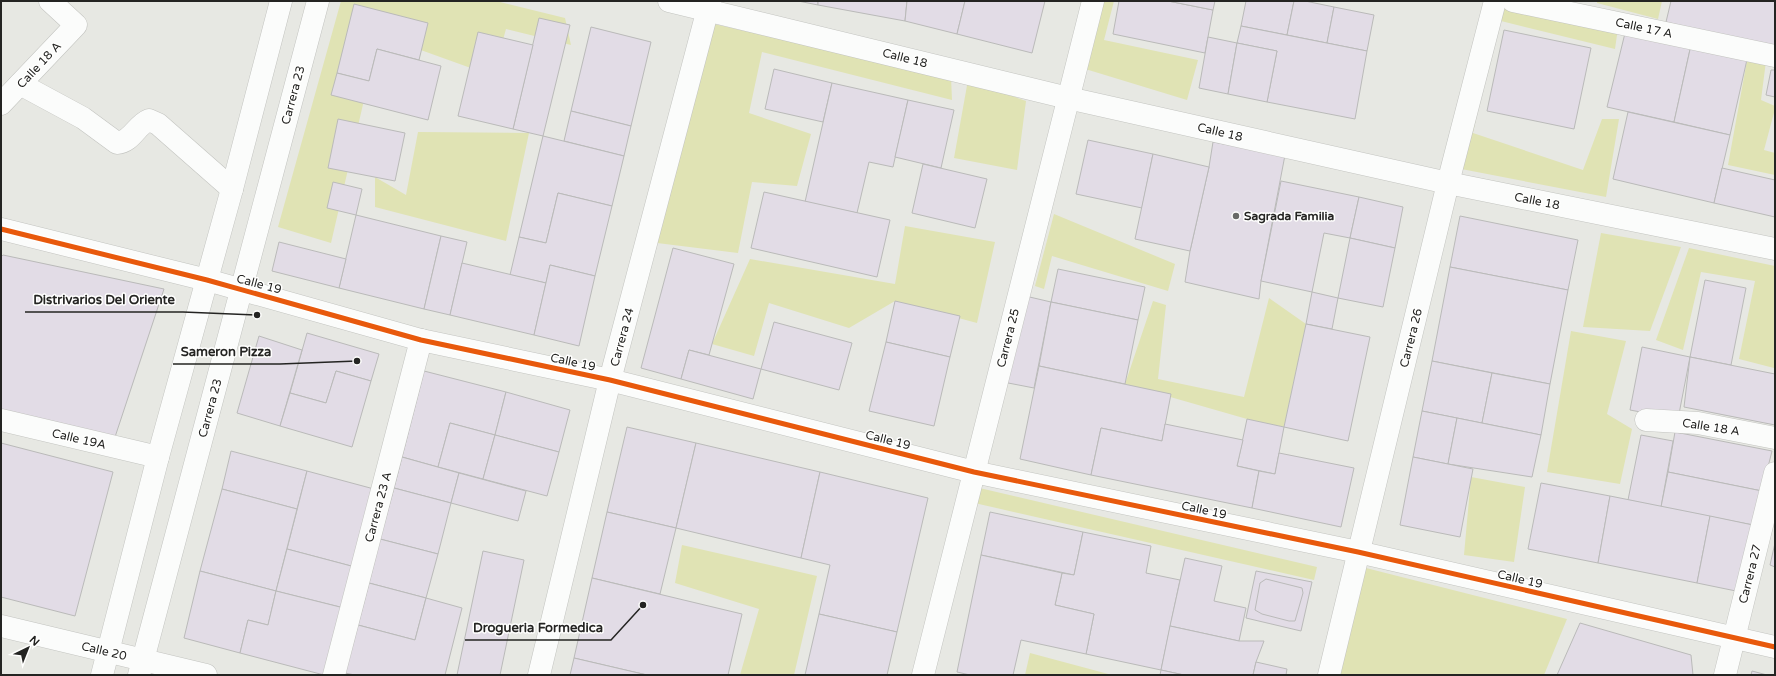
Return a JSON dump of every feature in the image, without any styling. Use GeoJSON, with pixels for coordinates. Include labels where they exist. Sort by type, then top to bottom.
{"type":"FeatureCollection","features":[{"type":"Feature","properties":{"kind":"street","name":"Calle 18 A"},"geometry":{"type":"LineString","coordinates":[[1,104],[76,25],[50,1]]}},
{"type":"Feature","properties":{"kind":"street"},"geometry":{"type":"LineString","coordinates":[[102,675],[158,457],[232,189],[281,1]]}},
{"type":"Feature","properties":{"kind":"street","name":"Carrera 23"},"geometry":{"type":"LineString","coordinates":[[140,668],[318,1]]}},
{"type":"Feature","properties":{"kind":"street","name":"Calle 18"},"geometry":{"type":"LineString","coordinates":[[669,1],[709,6],[1068,98],[1448,183],[1775,249]]}},
{"type":"Feature","properties":{"kind":"street","name":"Carrera 25"},"geometry":{"type":"LineString","coordinates":[[923,675],[1093,1]]}},
{"type":"Feature","properties":{"kind":"street","name":"Carrera 26"},"geometry":{"type":"LineString","coordinates":[[1329,675],[1448,183],[1495,1]]}},
{"type":"Feature","properties":{"kind":"street","name":"Calle 17 A"},"geometry":{"type":"LineString","coordinates":[[1513,1],[1775,56]]}},
{"type":"Feature","properties":{"kind":"street","name":"Carrera 24"},"geometry":{"type":"LineString","coordinates":[[539,675],[610,380],[709,6]]}},
{"type":"Feature","properties":{"kind":"street"},"geometry":{"type":"LineString","coordinates":[[20,84],[83,118],[117,144],[129,139],[143,122],[149,120],[158,124],[232,189]]}},
{"type":"Feature","properties":{"kind":"street","name":"Calle 19"},"geometry":{"type":"LineString","coordinates":[[1,229],[207,280],[421,340],[610,380],[974,472],[1358,552],[1734,639],[1775,647]]}},
{"type":"Feature","properties":{"kind":"street","name":"Carrera 23 A"},"geometry":{"type":"LineString","coordinates":[[334,675],[421,340]]}},
{"type":"Feature","properties":{"kind":"street","name":"Calle 19A"},"geometry":{"type":"LineString","coordinates":[[1,420],[158,457]]}},
{"type":"Feature","properties":{"kind":"street","name":"Calle 18 A"},"geometry":{"type":"LineString","coordinates":[[1646,420],[1698,422],[1775,438]]}},
{"type":"Feature","properties":{"kind":"street","name":"Carrera 27"},"geometry":{"type":"LineString","coordinates":[[1725,675],[1775,472]]}},
{"type":"Feature","properties":{"kind":"street","name":"Calle 20"},"geometry":{"type":"LineString","coordinates":[[1,626],[108,652],[140,668],[206,675]]}},
{"type":"Feature","properties":{"kind":"green space"},"geometry":{"type":"Polygon","coordinates":[[[341,1],[496,1],[565,18],[571,45],[506,29],[493,76],[379,35],[331,243],[278,227],[341,1]]]}},
{"type":"Feature","properties":{"kind":"green space"},"geometry":{"type":"Polygon","coordinates":[[[1098,1],[1114,1],[1104,40],[1198,60],[1187,100],[1082,68],[1098,1]]]}},
{"type":"Feature","properties":{"kind":"green space"},"geometry":{"type":"Polygon","coordinates":[[[1597,1],[1662,1],[1658,19],[1597,3],[1597,1]]]}},
{"type":"Feature","properties":{"kind":"green space"},"geometry":{"type":"Polygon","coordinates":[[[1486,3],[1618,28],[1615,49],[1497,20],[1473,133],[1583,170],[1602,119],[1619,119],[1606,197],[1451,167],[1486,3]]]}},
{"type":"Feature","properties":{"kind":"green space"},"geometry":{"type":"Polygon","coordinates":[[[714,24],[951,77],[952,100],[762,52],[749,113],[811,134],[797,186],[752,182],[738,253],[657,243],[714,24]]]}},
{"type":"Feature","properties":{"kind":"green space"},"geometry":{"type":"Polygon","coordinates":[[[1748,55],[1766,61],[1761,100],[1775,106],[1775,109],[1764,150],[1775,153],[1775,175],[1728,165],[1748,55]]]}},
{"type":"Feature","properties":{"kind":"green space"},"geometry":{"type":"Polygon","coordinates":[[[968,80],[1026,101],[1017,170],[954,158],[968,80]]]}},
{"type":"Feature","properties":{"kind":"green space"},"geometry":{"type":"Polygon","coordinates":[[[418,132],[529,133],[506,241],[375,207],[375,177],[406,195],[418,132]]]}},
{"type":"Feature","properties":{"kind":"green space"},"geometry":{"type":"Polygon","coordinates":[[[1054,214],[1175,264],[1168,291],[1052,256],[1044,289],[1035,286],[1054,214]]]}},
{"type":"Feature","properties":{"kind":"green space"},"geometry":{"type":"Polygon","coordinates":[[[905,226],[995,242],[977,323],[895,301],[849,328],[769,303],[754,356],[712,344],[750,259],[895,284],[905,226]]]}},
{"type":"Feature","properties":{"kind":"green space"},"geometry":{"type":"Polygon","coordinates":[[[1601,233],[1681,247],[1650,331],[1583,327],[1601,233]]]}},
{"type":"Feature","properties":{"kind":"green space"},"geometry":{"type":"Polygon","coordinates":[[[1689,248],[1775,266],[1774,368],[1739,359],[1755,281],[1701,272],[1683,350],[1656,340],[1689,248]]]}},
{"type":"Feature","properties":{"kind":"green space"},"geometry":{"type":"Polygon","coordinates":[[[1269,298],[1306,324],[1284,427],[1247,419],[1125,384],[1153,301],[1166,305],[1158,379],[1244,397],[1269,298]]]}},
{"type":"Feature","properties":{"kind":"green space"},"geometry":{"type":"Polygon","coordinates":[[[1571,331],[1626,341],[1607,414],[1632,429],[1620,484],[1547,472],[1571,331]]]}},
{"type":"Feature","properties":{"kind":"green space"},"geometry":{"type":"Polygon","coordinates":[[[1471,477],[1525,487],[1514,562],[1464,555],[1471,477]]]}},
{"type":"Feature","properties":{"kind":"green space"},"geometry":{"type":"Polygon","coordinates":[[[971,486],[1317,567],[1314,580],[970,502],[971,486]]]}},
{"type":"Feature","properties":{"kind":"green space"},"geometry":{"type":"Polygon","coordinates":[[[682,545],[817,576],[794,675],[740,675],[759,609],[675,583],[682,545]]]}},
{"type":"Feature","properties":{"kind":"green space"},"geometry":{"type":"Polygon","coordinates":[[[1362,567],[1567,619],[1544,675],[1338,675],[1362,567]]]}},
{"type":"Feature","properties":{"kind":"green space"},"geometry":{"type":"Polygon","coordinates":[[[1030,653],[1112,675],[1025,675],[1030,653]]]}},
{"type":"Feature","properties":{"kind":"building"},"geometry":{"type":"Polygon","coordinates":[[[798,1],[818,1],[818,5],[798,1]]]}},
{"type":"Feature","properties":{"kind":"building"},"geometry":{"type":"Polygon","coordinates":[[[818,1],[907,1],[905,21],[818,5],[818,1]]]}},
{"type":"Feature","properties":{"kind":"building"},"geometry":{"type":"Polygon","coordinates":[[[907,1],[965,1],[957,34],[905,21],[907,1]]]}},
{"type":"Feature","properties":{"kind":"building"},"geometry":{"type":"Polygon","coordinates":[[[965,1],[1045,1],[1032,53],[957,34],[965,1]]]}},
{"type":"Feature","properties":{"kind":"building"},"geometry":{"type":"Polygon","coordinates":[[[1119,1],[1168,1],[1213,10],[1205,53],[1113,34],[1119,1]]]}},
{"type":"Feature","properties":{"kind":"building"},"geometry":{"type":"Polygon","coordinates":[[[1168,1],[1215,1],[1213,10],[1168,1]]]}},
{"type":"Feature","properties":{"kind":"building"},"geometry":{"type":"Polygon","coordinates":[[[1246,1],[1294,1],[1287,35],[1241,26],[1246,1]]]}},
{"type":"Feature","properties":{"kind":"building"},"geometry":{"type":"Polygon","coordinates":[[[1294,1],[1305,1],[1334,7],[1327,43],[1287,35],[1294,1]]]}},
{"type":"Feature","properties":{"kind":"building"},"geometry":{"type":"Polygon","coordinates":[[[1671,1],[1775,1],[1775,50],[1666,22],[1671,1]]]}},
{"type":"Feature","properties":{"kind":"building"},"geometry":{"type":"Polygon","coordinates":[[[354,4],[428,23],[419,60],[377,49],[369,81],[337,73],[354,4]]]}},
{"type":"Feature","properties":{"kind":"building"},"geometry":{"type":"Polygon","coordinates":[[[1334,7],[1374,15],[1367,51],[1327,43],[1334,7]]]}},
{"type":"Feature","properties":{"kind":"building"},"geometry":{"type":"Polygon","coordinates":[[[539,18],[570,25],[543,136],[513,129],[539,18]]]}},
{"type":"Feature","properties":{"kind":"building"},"geometry":{"type":"Polygon","coordinates":[[[1241,26],[1367,51],[1355,119],[1267,102],[1277,51],[1237,43],[1241,26]]]}},
{"type":"Feature","properties":{"kind":"building"},"geometry":{"type":"Polygon","coordinates":[[[591,27],[651,42],[631,126],[571,111],[591,27]]]}},
{"type":"Feature","properties":{"kind":"building"},"geometry":{"type":"Polygon","coordinates":[[[1626,29],[1691,45],[1674,122],[1607,107],[1626,29]]]}},
{"type":"Feature","properties":{"kind":"building"},"geometry":{"type":"Polygon","coordinates":[[[1504,30],[1591,48],[1574,129],[1487,111],[1504,30]]]}},
{"type":"Feature","properties":{"kind":"building"},"geometry":{"type":"Polygon","coordinates":[[[478,32],[533,45],[513,129],[458,116],[478,32]]]}},
{"type":"Feature","properties":{"kind":"building"},"geometry":{"type":"Polygon","coordinates":[[[1208,37],[1237,43],[1228,94],[1199,88],[1208,37]]]}},
{"type":"Feature","properties":{"kind":"building"},"geometry":{"type":"Polygon","coordinates":[[[1237,43],[1277,51],[1267,102],[1228,94],[1237,43]]]}},
{"type":"Feature","properties":{"kind":"building"},"geometry":{"type":"Polygon","coordinates":[[[1691,45],[1748,55],[1730,135],[1674,122],[1691,45]]]}},
{"type":"Feature","properties":{"kind":"building"},"geometry":{"type":"Polygon","coordinates":[[[377,49],[441,66],[428,120],[331,95],[337,73],[369,81],[377,49]]]}},
{"type":"Feature","properties":{"kind":"building"},"geometry":{"type":"Polygon","coordinates":[[[774,69],[832,83],[823,122],[765,109],[774,69]]]}},
{"type":"Feature","properties":{"kind":"building"},"geometry":{"type":"Polygon","coordinates":[[[1771,70],[1775,70],[1775,97],[1766,95],[1771,70]]]}},
{"type":"Feature","properties":{"kind":"building"},"geometry":{"type":"Polygon","coordinates":[[[832,83],[908,100],[893,167],[869,162],[857,213],[805,202],[832,83]]]}},
{"type":"Feature","properties":{"kind":"building"},"geometry":{"type":"Polygon","coordinates":[[[908,100],[954,110],[941,168],[895,157],[908,100]]]}},
{"type":"Feature","properties":{"kind":"building"},"geometry":{"type":"Polygon","coordinates":[[[571,111],[631,126],[624,156],[564,141],[571,111]]]}},
{"type":"Feature","properties":{"kind":"building"},"geometry":{"type":"Polygon","coordinates":[[[1628,112],[1730,135],[1714,203],[1613,179],[1628,112]]]}},
{"type":"Feature","properties":{"kind":"building"},"geometry":{"type":"Polygon","coordinates":[[[338,119],[405,133],[395,181],[328,168],[338,119]]]}},
{"type":"Feature","properties":{"kind":"building"},"geometry":{"type":"Polygon","coordinates":[[[543,136],[624,156],[612,206],[558,193],[546,243],[519,237],[543,136]]]}},
{"type":"Feature","properties":{"kind":"building"},"geometry":{"type":"Polygon","coordinates":[[[1088,140],[1153,154],[1142,208],[1076,194],[1088,140]]]}},
{"type":"Feature","properties":{"kind":"building","name":"Sagrada Familia"},"geometry":{"type":"Polygon","coordinates":[[[1213,142],[1285,155],[1261,281],[1259,299],[1185,282],[1213,142]]]}},
{"type":"Feature","properties":{"kind":"building"},"geometry":{"type":"Polygon","coordinates":[[[1153,154],[1209,167],[1190,251],[1135,239],[1153,154]]]}},
{"type":"Feature","properties":{"kind":"building"},"geometry":{"type":"Polygon","coordinates":[[[923,164],[987,179],[975,228],[912,213],[923,164]]]}},
{"type":"Feature","properties":{"kind":"building"},"geometry":{"type":"Polygon","coordinates":[[[1722,168],[1775,180],[1775,217],[1714,203],[1722,168]]]}},
{"type":"Feature","properties":{"kind":"building"},"geometry":{"type":"Polygon","coordinates":[[[1281,181],[1359,197],[1350,238],[1324,233],[1312,292],[1261,281],[1281,181]]]}},
{"type":"Feature","properties":{"kind":"building"},"geometry":{"type":"Polygon","coordinates":[[[333,182],[362,189],[356,215],[327,208],[333,182]]]}},
{"type":"Feature","properties":{"kind":"building"},"geometry":{"type":"Polygon","coordinates":[[[764,192],[890,220],[877,277],[751,248],[764,192]]]}},
{"type":"Feature","properties":{"kind":"building"},"geometry":{"type":"Polygon","coordinates":[[[558,193],[612,206],[595,276],[550,265],[546,283],[510,275],[519,237],[546,243],[558,193]]]}},
{"type":"Feature","properties":{"kind":"building"},"geometry":{"type":"Polygon","coordinates":[[[1359,197],[1403,207],[1395,248],[1350,238],[1359,197]]]}},
{"type":"Feature","properties":{"kind":"building"},"geometry":{"type":"Polygon","coordinates":[[[356,215],[441,236],[424,309],[339,288],[356,215]]]}},
{"type":"Feature","properties":{"kind":"building"},"geometry":{"type":"Polygon","coordinates":[[[1460,216],[1578,240],[1568,290],[1450,267],[1460,216]]]}},
{"type":"Feature","properties":{"kind":"building"},"geometry":{"type":"Polygon","coordinates":[[[441,236],[467,242],[450,315],[424,309],[441,236]]]}},
{"type":"Feature","properties":{"kind":"building"},"geometry":{"type":"Polygon","coordinates":[[[1350,238],[1395,248],[1383,307],[1338,298],[1350,238]]]}},
{"type":"Feature","properties":{"kind":"building"},"geometry":{"type":"Polygon","coordinates":[[[279,242],[346,259],[339,288],[272,271],[279,242]]]}},
{"type":"Feature","properties":{"kind":"building"},"geometry":{"type":"Polygon","coordinates":[[[673,248],[734,264],[709,355],[689,350],[681,379],[641,368],[673,248]]]}},
{"type":"Feature","properties":{"kind":"building"},"geometry":{"type":"Polygon","coordinates":[[[3,255],[164,289],[115,437],[1,413],[1,257],[3,255]]]}},
{"type":"Feature","properties":{"kind":"building"},"geometry":{"type":"Polygon","coordinates":[[[462,263],[546,283],[534,335],[450,315],[462,263]]]}},
{"type":"Feature","properties":{"kind":"building"},"geometry":{"type":"Polygon","coordinates":[[[550,265],[595,276],[579,346],[534,335],[550,265]]]}},
{"type":"Feature","properties":{"kind":"building"},"geometry":{"type":"Polygon","coordinates":[[[1450,267],[1568,290],[1550,384],[1432,361],[1450,267]]]}},
{"type":"Feature","properties":{"kind":"building"},"geometry":{"type":"Polygon","coordinates":[[[1058,269],[1145,287],[1138,320],[1051,302],[1058,269]]]}},
{"type":"Feature","properties":{"kind":"building"},"geometry":{"type":"Polygon","coordinates":[[[1705,280],[1746,288],[1731,365],[1690,357],[1705,280]]]}},
{"type":"Feature","properties":{"kind":"building"},"geometry":{"type":"Polygon","coordinates":[[[1312,292],[1338,298],[1332,329],[1306,324],[1312,292]]]}},
{"type":"Feature","properties":{"kind":"building"},"geometry":{"type":"Polygon","coordinates":[[[1021,295],[1051,302],[1034,388],[1003,382],[1021,295]]]}},
{"type":"Feature","properties":{"kind":"building"},"geometry":{"type":"Polygon","coordinates":[[[895,301],[960,316],[950,357],[886,342],[895,301]]]}},
{"type":"Feature","properties":{"kind":"building"},"geometry":{"type":"Polygon","coordinates":[[[1051,302],[1138,320],[1125,384],[1039,366],[1051,302]]]}},
{"type":"Feature","properties":{"kind":"building"},"geometry":{"type":"Polygon","coordinates":[[[774,322],[852,343],[839,390],[761,369],[774,322]]]}},
{"type":"Feature","properties":{"kind":"building"},"geometry":{"type":"Polygon","coordinates":[[[1306,324],[1370,337],[1348,441],[1284,427],[1306,324]]]}},
{"type":"Feature","properties":{"kind":"building"},"geometry":{"type":"Polygon","coordinates":[[[307,333],[379,354],[371,381],[336,371],[326,403],[290,393],[307,333]]]}},
{"type":"Feature","properties":{"kind":"building"},"geometry":{"type":"Polygon","coordinates":[[[259,336],[302,350],[280,426],[237,413],[259,336]]]}},
{"type":"Feature","properties":{"kind":"building"},"geometry":{"type":"Polygon","coordinates":[[[886,342],[950,357],[934,426],[869,411],[886,342]]]}},
{"type":"Feature","properties":{"kind":"building"},"geometry":{"type":"Polygon","coordinates":[[[1642,347],[1690,357],[1678,419],[1630,410],[1642,347]]]}},
{"type":"Feature","properties":{"kind":"building"},"geometry":{"type":"Polygon","coordinates":[[[689,350],[761,369],[753,399],[681,379],[689,350]]]}},
{"type":"Feature","properties":{"kind":"building"},"geometry":{"type":"Polygon","coordinates":[[[1690,357],[1775,374],[1775,425],[1684,407],[1690,357]]]}},
{"type":"Feature","properties":{"kind":"building"},"geometry":{"type":"Polygon","coordinates":[[[1432,361],[1492,373],[1482,423],[1422,411],[1432,361]]]}},
{"type":"Feature","properties":{"kind":"building"},"geometry":{"type":"Polygon","coordinates":[[[1039,366],[1171,394],[1162,441],[1101,428],[1091,475],[1020,459],[1039,366]]]}},
{"type":"Feature","properties":{"kind":"building"},"geometry":{"type":"Polygon","coordinates":[[[336,371],[371,381],[352,447],[280,426],[290,393],[326,403],[336,371]]]}},
{"type":"Feature","properties":{"kind":"building"},"geometry":{"type":"Polygon","coordinates":[[[424,371],[506,392],[495,435],[450,423],[438,467],[402,457],[424,371]]]}},
{"type":"Feature","properties":{"kind":"building"},"geometry":{"type":"Polygon","coordinates":[[[1492,373],[1550,384],[1541,435],[1482,423],[1492,373]]]}},
{"type":"Feature","properties":{"kind":"building"},"geometry":{"type":"Polygon","coordinates":[[[506,392],[570,410],[559,452],[495,435],[506,392]]]}},
{"type":"Feature","properties":{"kind":"building"},"geometry":{"type":"Polygon","coordinates":[[[1422,411],[1457,418],[1448,464],[1413,457],[1422,411]]]}},
{"type":"Feature","properties":{"kind":"building"},"geometry":{"type":"Polygon","coordinates":[[[1457,418],[1541,435],[1532,477],[1448,464],[1457,418]]]}},
{"type":"Feature","properties":{"kind":"building"},"geometry":{"type":"Polygon","coordinates":[[[1247,419],[1284,427],[1275,474],[1237,466],[1247,419]]]}},
{"type":"Feature","properties":{"kind":"building"},"geometry":{"type":"Polygon","coordinates":[[[450,423],[495,435],[483,479],[438,467],[450,423]]]}},
{"type":"Feature","properties":{"kind":"building"},"geometry":{"type":"Polygon","coordinates":[[[1165,424],[1243,440],[1237,466],[1259,471],[1252,508],[1091,475],[1101,428],[1162,441],[1165,424]]]}},
{"type":"Feature","properties":{"kind":"building"},"geometry":{"type":"Polygon","coordinates":[[[627,427],[696,443],[676,528],[607,512],[627,427]]]}},
{"type":"Feature","properties":{"kind":"building"},"geometry":{"type":"Polygon","coordinates":[[[1675,432],[1772,451],[1762,491],[1668,472],[1675,432]]]}},
{"type":"Feature","properties":{"kind":"building"},"geometry":{"type":"Polygon","coordinates":[[[495,435],[559,452],[547,496],[483,479],[495,435]]]}},
{"type":"Feature","properties":{"kind":"building"},"geometry":{"type":"Polygon","coordinates":[[[1641,435],[1673,441],[1661,507],[1628,500],[1641,435]]]}},
{"type":"Feature","properties":{"kind":"building"},"geometry":{"type":"Polygon","coordinates":[[[1,443],[113,472],[75,616],[1,597],[1,443]]]}},
{"type":"Feature","properties":{"kind":"building"},"geometry":{"type":"Polygon","coordinates":[[[696,443],[820,472],[801,558],[676,528],[696,443]]]}},
{"type":"Feature","properties":{"kind":"building"},"geometry":{"type":"Polygon","coordinates":[[[231,451],[307,471],[297,509],[222,489],[231,451]]]}},
{"type":"Feature","properties":{"kind":"building"},"geometry":{"type":"Polygon","coordinates":[[[1279,453],[1354,468],[1341,527],[1252,508],[1259,471],[1275,474],[1279,453]]]}},
{"type":"Feature","properties":{"kind":"building"},"geometry":{"type":"Polygon","coordinates":[[[402,457],[459,473],[451,503],[394,488],[402,457]]]}},
{"type":"Feature","properties":{"kind":"building"},"geometry":{"type":"Polygon","coordinates":[[[1413,457],[1473,469],[1460,537],[1400,525],[1413,457]]]}},
{"type":"Feature","properties":{"kind":"building"},"geometry":{"type":"Polygon","coordinates":[[[307,471],[374,489],[355,567],[287,549],[307,471]]]}},
{"type":"Feature","properties":{"kind":"building"},"geometry":{"type":"Polygon","coordinates":[[[820,472],[928,498],[897,632],[819,614],[830,565],[801,558],[820,472]]]}},
{"type":"Feature","properties":{"kind":"building"},"geometry":{"type":"Polygon","coordinates":[[[1668,472],[1762,491],[1753,525],[1661,507],[1668,472]]]}},
{"type":"Feature","properties":{"kind":"building"},"geometry":{"type":"Polygon","coordinates":[[[459,473],[526,491],[518,521],[451,503],[459,473]]]}},
{"type":"Feature","properties":{"kind":"building"},"geometry":{"type":"Polygon","coordinates":[[[1541,483],[1610,496],[1598,563],[1528,549],[1541,483]]]}},
{"type":"Feature","properties":{"kind":"building"},"geometry":{"type":"Polygon","coordinates":[[[394,488],[451,503],[438,554],[380,539],[394,488]]]}},
{"type":"Feature","properties":{"kind":"building"},"geometry":{"type":"Polygon","coordinates":[[[222,489],[297,509],[276,591],[200,571],[222,489]]]}},
{"type":"Feature","properties":{"kind":"building"},"geometry":{"type":"Polygon","coordinates":[[[1610,496],[1710,516],[1697,583],[1598,563],[1610,496]]]}},
{"type":"Feature","properties":{"kind":"building"},"geometry":{"type":"Polygon","coordinates":[[[607,512],[676,528],[660,594],[592,578],[607,512]]]}},
{"type":"Feature","properties":{"kind":"building"},"geometry":{"type":"Polygon","coordinates":[[[990,512],[1083,532],[1074,575],[981,555],[990,512]]]}},
{"type":"Feature","properties":{"kind":"building"},"geometry":{"type":"Polygon","coordinates":[[[1710,516],[1753,525],[1736,591],[1697,583],[1710,516]]]}},
{"type":"Feature","properties":{"kind":"building"},"geometry":{"type":"Polygon","coordinates":[[[1083,532],[1151,546],[1146,573],[1180,580],[1161,670],[1086,654],[1094,614],[1055,605],[1062,573],[1074,575],[1083,532]]]}},
{"type":"Feature","properties":{"kind":"building"},"geometry":{"type":"Polygon","coordinates":[[[380,539],[438,554],[426,598],[369,583],[380,539]]]}},
{"type":"Feature","properties":{"kind":"building"},"geometry":{"type":"Polygon","coordinates":[[[1775,543],[1775,567],[1770,565],[1775,543]]]}},
{"type":"Feature","properties":{"kind":"building"},"geometry":{"type":"Polygon","coordinates":[[[287,549],[355,567],[344,608],[276,591],[287,549]]]}},
{"type":"Feature","properties":{"kind":"building"},"geometry":{"type":"Polygon","coordinates":[[[483,551],[524,560],[500,675],[457,675],[483,551]]]}},
{"type":"Feature","properties":{"kind":"building"},"geometry":{"type":"Polygon","coordinates":[[[981,555],[1062,573],[1055,605],[1094,614],[1086,654],[1021,640],[1013,675],[970,675],[957,672],[981,555]]]}},
{"type":"Feature","properties":{"kind":"building"},"geometry":{"type":"Polygon","coordinates":[[[1185,558],[1222,566],[1214,601],[1246,608],[1239,641],[1170,626],[1185,558]]]}},
{"type":"Feature","properties":{"kind":"building"},"geometry":{"type":"Polygon","coordinates":[[[200,571],[276,591],[268,625],[248,620],[240,653],[184,638],[200,571]]]}},
{"type":"Feature","properties":{"kind":"building"},"geometry":{"type":"Polygon","coordinates":[[[1256,571],[1312,582],[1301,631],[1246,618],[1256,571]]]}},
{"type":"Feature","properties":{"kind":"building"},"geometry":{"type":"Polygon","coordinates":[[[592,578],[742,614],[728,675],[647,675],[574,658],[592,578]]]}},
{"type":"Feature","properties":{"kind":"building"},"geometry":{"type":"Polygon","coordinates":[[[1266,579],[1302,588],[1303,593],[1295,621],[1289,621],[1262,614],[1255,610],[1260,583],[1266,579]]]}},
{"type":"Feature","properties":{"kind":"building"},"geometry":{"type":"Polygon","coordinates":[[[369,583],[426,598],[415,640],[358,625],[369,583]]]}},
{"type":"Feature","properties":{"kind":"building"},"geometry":{"type":"Polygon","coordinates":[[[276,591],[344,608],[324,675],[240,653],[248,620],[268,625],[276,591]]]}},
{"type":"Feature","properties":{"kind":"building"},"geometry":{"type":"Polygon","coordinates":[[[426,598],[462,608],[445,675],[355,675],[345,673],[358,625],[415,640],[426,598]]]}},
{"type":"Feature","properties":{"kind":"building"},"geometry":{"type":"Polygon","coordinates":[[[819,614],[897,632],[887,675],[805,675],[819,614]]]}},
{"type":"Feature","properties":{"kind":"building"},"geometry":{"type":"Polygon","coordinates":[[[1580,623],[1691,655],[1693,675],[1557,675],[1580,623]]]}},
{"type":"Feature","properties":{"kind":"building"},"geometry":{"type":"Polygon","coordinates":[[[1170,626],[1239,641],[1264,641],[1253,675],[1184,675],[1161,670],[1170,626]]]}},
{"type":"Feature","properties":{"kind":"building"},"geometry":{"type":"Polygon","coordinates":[[[574,658],[647,675],[570,675],[574,658]]]}},
{"type":"Feature","properties":{"kind":"building"},"geometry":{"type":"Polygon","coordinates":[[[1256,662],[1287,669],[1286,675],[1253,675],[1256,662]]]}},
{"type":"Feature","properties":{"kind":"building"},"geometry":{"type":"Polygon","coordinates":[[[1161,670],[1184,675],[1160,675],[1161,670]]]}},
{"type":"Feature","properties":{"kind":"building"},"geometry":{"type":"Polygon","coordinates":[[[1752,671],[1767,675],[1751,675],[1752,671]]]}},
{"type":"Feature","properties":{"kind":"cycle path"},"geometry":{"type":"LineString","coordinates":[[1,229],[207,280],[421,340],[610,380],[974,472],[1358,552],[1775,647]]}},
{"type":"Feature","properties":{"kind":"place","name":"Sagrada Familia"},"geometry":{"type":"Point","coordinates":[1236,216]}},
{"type":"Feature","properties":{"kind":"place","name":"Distrivarios Del Oriente"},"geometry":{"type":"Point","coordinates":[257,315]}},
{"type":"Feature","properties":{"kind":"place","name":"Sameron Pizza"},"geometry":{"type":"Point","coordinates":[357,361]}},
{"type":"Feature","properties":{"kind":"place","name":"Drogueria Formedica"},"geometry":{"type":"Point","coordinates":[643,605]}}]}
